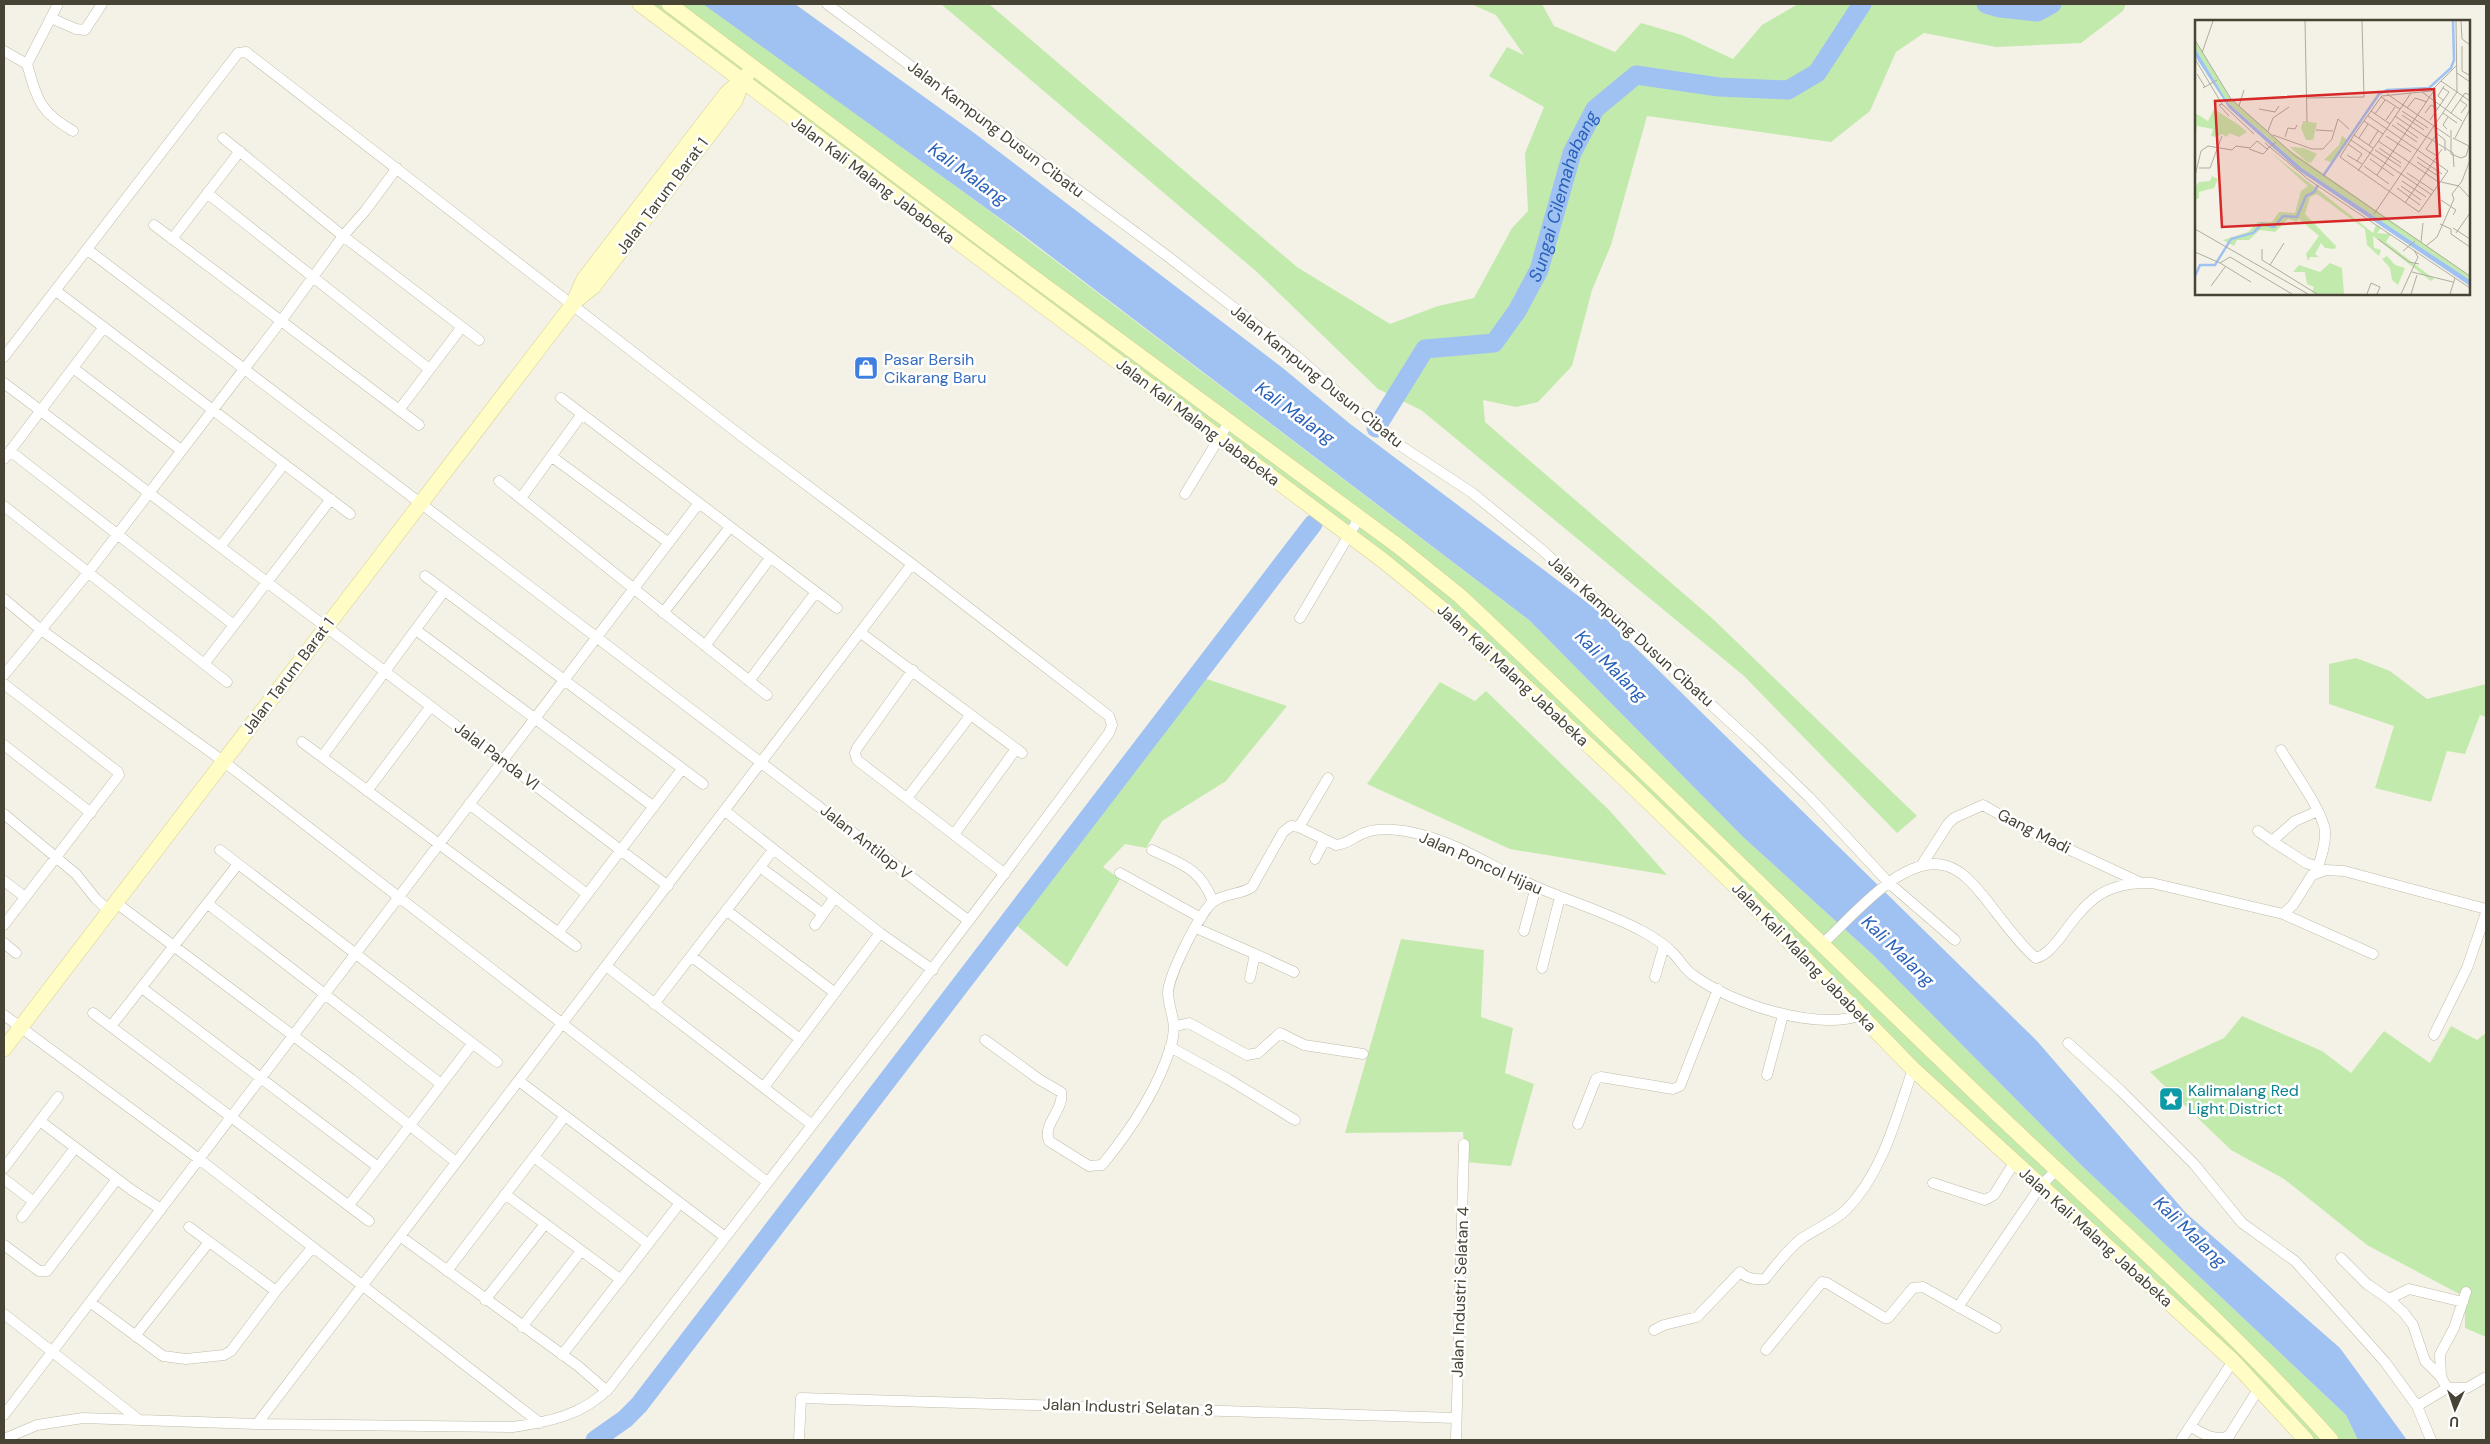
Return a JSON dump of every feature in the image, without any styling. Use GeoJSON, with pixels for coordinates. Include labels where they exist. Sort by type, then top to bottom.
{"type":"FeatureCollection","features":[{"type":"Feature","properties":{"kind":"main road","name":"Jalan Kali Malang Jababeka"},"geometry":{"type":"LineString","coordinates":[[640,4],[1345,532],[1446,612],[1628,782],[1706,858],[1913,1069],[2040,1187],[2233,1361],[2306,1440]]}},
{"type":"Feature","properties":{"kind":"main road","name":"Jalan Kali Malang Jababeka"},"geometry":{"type":"LineString","coordinates":[[669,4],[1300,476],[1355,515],[1460,596],[1640,768],[1828,940],[2057,1169],[2263,1367],[2331,1440]]}},
{"type":"Feature","properties":{"kind":"main road","name":"Jalan Tarum Barat 1"},"geometry":{"type":"LineString","coordinates":[[4,1049],[572,304],[594,286],[698,150],[735,101],[742,82],[753,67]]}},
{"type":"Feature","properties":{"kind":"main road"},"geometry":{"type":"LineString","coordinates":[[1628,782],[1640,768]]}},
{"type":"Feature","properties":{"kind":"street"},"geometry":{"type":"LineString","coordinates":[[27,64],[58,4]]}},
{"type":"Feature","properties":{"kind":"street"},"geometry":{"type":"LineString","coordinates":[[51,18],[76,29],[86,30],[102,4]]}},
{"type":"Feature","properties":{"kind":"street","name":"Jalan Kampung Dusun Cibatu"},"geometry":{"type":"LineString","coordinates":[[827,4],[1166,255],[1299,358],[1362,416],[1398,444],[1471,492],[1541,548],[1753,743],[1810,797],[1889,883],[1955,940]]}},
{"type":"Feature","properties":{"kind":"street"},"geometry":{"type":"LineString","coordinates":[[4,52],[27,64],[42,106],[54,119],[73,131]]}},
{"type":"Feature","properties":{"kind":"street"},"geometry":{"type":"LineString","coordinates":[[4,357],[88,250],[196,106],[238,53],[242,52],[254,56],[744,438],[912,564],[1109,716],[1111,721],[1110,733],[1006,874],[607,1390],[571,1414],[540,1423],[513,1427],[256,1424],[83,1418],[37,1426],[4,1439]]}},
{"type":"Feature","properties":{"kind":"street"},"geometry":{"type":"LineString","coordinates":[[223,138],[342,236],[479,340]]}},
{"type":"Feature","properties":{"kind":"street"},"geometry":{"type":"LineString","coordinates":[[172,239],[240,151]]}},
{"type":"Feature","properties":{"kind":"street"},"geometry":{"type":"LineString","coordinates":[[4,675],[87,574],[281,321],[342,236],[365,211],[397,168]]}},
{"type":"Feature","properties":{"kind":"street"},"geometry":{"type":"LineString","coordinates":[[207,193],[429,369]]}},
{"type":"Feature","properties":{"kind":"street"},"geometry":{"type":"LineString","coordinates":[[154,225],[419,425]]}},
{"type":"Feature","properties":{"kind":"street","name":"Jalan Antilop V"},"geometry":{"type":"LineString","coordinates":[[88,250],[763,762],[969,921]]}},
{"type":"Feature","properties":{"kind":"street"},"geometry":{"type":"LineString","coordinates":[[56,291],[350,514]]}},
{"type":"Feature","properties":{"kind":"street"},"geometry":{"type":"LineString","coordinates":[[104,327],[7,455],[117,535],[234,625]]}},
{"type":"Feature","properties":{"kind":"street"},"geometry":{"type":"LineString","coordinates":[[399,410],[461,328]]}},
{"type":"Feature","properties":{"kind":"street"},"geometry":{"type":"LineString","coordinates":[[73,368],[181,450]]}},
{"type":"Feature","properties":{"kind":"street","name":"Jalal Panda VI"},"geometry":{"type":"LineString","coordinates":[[4,383],[668,886]]}},
{"type":"Feature","properties":{"kind":"street"},"geometry":{"type":"LineString","coordinates":[[561,398],[837,608]]}},
{"type":"Feature","properties":{"kind":"street"},"geometry":{"type":"LineString","coordinates":[[520,498],[582,414]]}},
{"type":"Feature","properties":{"kind":"street"},"geometry":{"type":"LineString","coordinates":[[1185,494],[1229,422]]}},
{"type":"Feature","properties":{"kind":"street"},"geometry":{"type":"LineString","coordinates":[[551,456],[668,543]]}},
{"type":"Feature","properties":{"kind":"street"},"geometry":{"type":"LineString","coordinates":[[220,547],[284,464]]}},
{"type":"Feature","properties":{"kind":"street"},"geometry":{"type":"LineString","coordinates":[[499,481],[767,695]]}},
{"type":"Feature","properties":{"kind":"street"},"geometry":{"type":"LineString","coordinates":[[204,664],[331,499]]}},
{"type":"Feature","properties":{"kind":"street"},"geometry":{"type":"LineString","coordinates":[[4,1416],[699,503]]}},
{"type":"Feature","properties":{"kind":"street"},"geometry":{"type":"LineString","coordinates":[[4,506],[87,574],[227,682]]}},
{"type":"Feature","properties":{"kind":"street"},"geometry":{"type":"LineString","coordinates":[[1300,618],[1355,515]]}},
{"type":"Feature","properties":{"kind":"street"},"geometry":{"type":"LineString","coordinates":[[664,613],[730,527]]}},
{"type":"Feature","properties":{"kind":"street"},"geometry":{"type":"LineString","coordinates":[[705,646],[770,558]]}},
{"type":"Feature","properties":{"kind":"street"},"geometry":{"type":"LineString","coordinates":[[256,1424],[519,1081],[561,1021],[668,886],[912,564]]}},
{"type":"Feature","properties":{"kind":"street"},"geometry":{"type":"LineString","coordinates":[[425,576],[703,784]]}},
{"type":"Feature","properties":{"kind":"street"},"geometry":{"type":"LineString","coordinates":[[322,757],[444,590]]}},
{"type":"Feature","properties":{"kind":"street"},"geometry":{"type":"LineString","coordinates":[[749,681],[816,592]]}},
{"type":"Feature","properties":{"kind":"street"},"geometry":{"type":"LineString","coordinates":[[4,599],[40,629],[223,761],[767,1182]]}},
{"type":"Feature","properties":{"kind":"street"},"geometry":{"type":"LineString","coordinates":[[416,630],[654,807]]}},
{"type":"Feature","properties":{"kind":"street"},"geometry":{"type":"LineString","coordinates":[[861,633],[1019,751],[955,833]]}},
{"type":"Feature","properties":{"kind":"street"},"geometry":{"type":"LineString","coordinates":[[913,670],[855,753],[857,760],[955,833],[1006,874]]}},
{"type":"Feature","properties":{"kind":"street"},"geometry":{"type":"LineString","coordinates":[[4,684],[118,772],[118,777],[4,924]]}},
{"type":"Feature","properties":{"kind":"street"},"geometry":{"type":"LineString","coordinates":[[367,791],[431,706]]}},
{"type":"Feature","properties":{"kind":"street"},"geometry":{"type":"LineString","coordinates":[[907,798],[970,716]]}},
{"type":"Feature","properties":{"kind":"street"},"geometry":{"type":"LineString","coordinates":[[302,742],[576,946]]}},
{"type":"Feature","properties":{"kind":"street"},"geometry":{"type":"LineString","coordinates":[[4,745],[91,812]]}},
{"type":"Feature","properties":{"kind":"street"},"geometry":{"type":"LineString","coordinates":[[2281,750],[2318,811],[2324,827],[2325,838],[2317,870],[2293,905],[2283,914]]}},
{"type":"Feature","properties":{"kind":"street"},"geometry":{"type":"LineString","coordinates":[[558,933],[682,769]]}},
{"type":"Feature","properties":{"kind":"street"},"geometry":{"type":"LineString","coordinates":[[985,1040],[1040,1080],[1061,1092],[1062,1095],[1048,1131],[1049,1141],[1089,1166],[1100,1166],[1114,1151],[1145,1100],[1170,1047],[1176,1026],[1168,994],[1168,985],[1172,971],[1201,918],[1213,902],[1246,891],[1252,886],[1283,832],[1292,826],[1299,827],[1328,778]]}},
{"type":"Feature","properties":{"kind":"street"},"geometry":{"type":"LineString","coordinates":[[469,804],[588,894]]}},
{"type":"Feature","properties":{"kind":"street","name":"Gang Madi"},"geometry":{"type":"LineString","coordinates":[[1921,866],[1948,824],[1954,818],[1983,805],[2022,826],[2139,882]]}},
{"type":"Feature","properties":{"kind":"street"},"geometry":{"type":"LineString","coordinates":[[725,811],[880,933],[933,970]]}},
{"type":"Feature","properties":{"kind":"street"},"geometry":{"type":"LineString","coordinates":[[2272,841],[2295,821],[2318,811]]}},
{"type":"Feature","properties":{"kind":"street"},"geometry":{"type":"LineString","coordinates":[[4,814],[76,874],[96,899],[112,907],[174,947],[351,1080],[456,1162]]}},
{"type":"Feature","properties":{"kind":"street","name":"Jalan Poncol Hijau"},"geometry":{"type":"LineString","coordinates":[[1299,827],[1324,841],[1342,845],[1366,832],[1377,830],[1420,834],[1456,848],[1536,887],[1641,930],[1664,946],[1691,974],[1718,989],[1766,1010],[1783,1015],[1847,1019],[1862,1015]]}},
{"type":"Feature","properties":{"kind":"street"},"geometry":{"type":"LineString","coordinates":[[2258,832],[2317,870],[2361,875],[2486,909]]}},
{"type":"Feature","properties":{"kind":"street"},"geometry":{"type":"LineString","coordinates":[[1315,859],[1324,841]]}},
{"type":"Feature","properties":{"kind":"street"},"geometry":{"type":"LineString","coordinates":[[220,850],[497,1062]]}},
{"type":"Feature","properties":{"kind":"street"},"geometry":{"type":"LineString","coordinates":[[654,1004],[773,850]]}},
{"type":"Feature","properties":{"kind":"street"},"geometry":{"type":"LineString","coordinates":[[1152,850],[1190,868],[1207,885],[1213,902]]}},
{"type":"Feature","properties":{"kind":"street"},"geometry":{"type":"LineString","coordinates":[[112,1025],[238,864]]}},
{"type":"Feature","properties":{"kind":"street"},"geometry":{"type":"LineString","coordinates":[[1828,940],[1875,893],[1889,883],[1921,866],[1940,865],[1959,871],[1977,888],[2036,958],[2052,948],[2082,908],[2095,896],[2116,886],[2139,882],[2152,883],[2283,914],[2373,954]]}},
{"type":"Feature","properties":{"kind":"street"},"geometry":{"type":"LineString","coordinates":[[760,867],[823,914]]}},
{"type":"Feature","properties":{"kind":"street"},"geometry":{"type":"LineString","coordinates":[[1120,873],[1201,918]]}},
{"type":"Feature","properties":{"kind":"street"},"geometry":{"type":"LineString","coordinates":[[4,881],[25,897]]}},
{"type":"Feature","properties":{"kind":"street"},"geometry":{"type":"LineString","coordinates":[[1524,931],[1536,887]]}},
{"type":"Feature","properties":{"kind":"street"},"geometry":{"type":"LineString","coordinates":[[814,926],[835,897]]}},
{"type":"Feature","properties":{"kind":"street"},"geometry":{"type":"LineString","coordinates":[[1542,968],[1560,897]]}},
{"type":"Feature","properties":{"kind":"street"},"geometry":{"type":"LineString","coordinates":[[208,904],[441,1084]]}},
{"type":"Feature","properties":{"kind":"street"},"geometry":{"type":"LineString","coordinates":[[726,910],[835,993]]}},
{"type":"Feature","properties":{"kind":"street"},"geometry":{"type":"LineString","coordinates":[[2434,1035],[2468,968],[2486,913]]}},
{"type":"Feature","properties":{"kind":"street"},"geometry":{"type":"LineString","coordinates":[[1196,928],[1294,972]]}},
{"type":"Feature","properties":{"kind":"street"},"geometry":{"type":"LineString","coordinates":[[764,1087],[880,933]]}},
{"type":"Feature","properties":{"kind":"street"},"geometry":{"type":"LineString","coordinates":[[4,944],[16,953]]}},
{"type":"Feature","properties":{"kind":"street"},"geometry":{"type":"LineString","coordinates":[[1655,977],[1664,946]]}},
{"type":"Feature","properties":{"kind":"street"},"geometry":{"type":"LineString","coordinates":[[1250,978],[1256,954]]}},
{"type":"Feature","properties":{"kind":"street"},"geometry":{"type":"LineString","coordinates":[[691,956],[800,1039]]}},
{"type":"Feature","properties":{"kind":"street"},"geometry":{"type":"LineString","coordinates":[[606,966],[811,1124]]}},
{"type":"Feature","properties":{"kind":"street"},"geometry":{"type":"LineString","coordinates":[[142,988],[378,1167]]}},
{"type":"Feature","properties":{"kind":"street"},"geometry":{"type":"LineString","coordinates":[[1578,1124],[1596,1079],[1601,1077],[1673,1089],[1680,1086],[1718,989]]}},
{"type":"Feature","properties":{"kind":"street"},"geometry":{"type":"LineString","coordinates":[[93,1013],[112,1025],[370,1221]]}},
{"type":"Feature","properties":{"kind":"street"},"geometry":{"type":"LineString","coordinates":[[4,1015],[199,1159],[540,1423]]}},
{"type":"Feature","properties":{"kind":"street"},"geometry":{"type":"LineString","coordinates":[[1767,1075],[1783,1015]]}},
{"type":"Feature","properties":{"kind":"street"},"geometry":{"type":"LineString","coordinates":[[1176,1026],[1190,1023],[1247,1055],[1258,1053],[1280,1032],[1304,1045],[1363,1054]]}},
{"type":"Feature","properties":{"kind":"street"},"geometry":{"type":"LineString","coordinates":[[2068,1043],[2187,1157],[2242,1223],[2295,1261],[2385,1362],[2417,1406],[2430,1440]]}},
{"type":"Feature","properties":{"kind":"street"},"geometry":{"type":"LineString","coordinates":[[349,1206],[472,1044]]}},
{"type":"Feature","properties":{"kind":"street"},"geometry":{"type":"LineString","coordinates":[[1170,1047],[1228,1079],[1295,1120]]}},
{"type":"Feature","properties":{"kind":"street"},"geometry":{"type":"LineString","coordinates":[[1654,1330],[1664,1325],[1697,1317],[1740,1272],[1744,1276],[1756,1280],[1765,1278],[1800,1240],[1835,1219],[1847,1209],[1875,1171],[1913,1069]]}},
{"type":"Feature","properties":{"kind":"street"},"geometry":{"type":"LineString","coordinates":[[519,1081],[725,1237]]}},
{"type":"Feature","properties":{"kind":"street"},"geometry":{"type":"LineString","coordinates":[[4,1168],[58,1097]]}},
{"type":"Feature","properties":{"kind":"street"},"geometry":{"type":"LineString","coordinates":[[447,1271],[566,1116]]}},
{"type":"Feature","properties":{"kind":"street"},"geometry":{"type":"LineString","coordinates":[[40,1121],[117,1179],[161,1209]]}},
{"type":"Feature","properties":{"kind":"street","name":"Jalan Industri Selatan 4"},"geometry":{"type":"LineString","coordinates":[[1456,1440],[1464,1144]]}},
{"type":"Feature","properties":{"kind":"street"},"geometry":{"type":"LineString","coordinates":[[22,1217],[76,1148]]}},
{"type":"Feature","properties":{"kind":"street"},"geometry":{"type":"LineString","coordinates":[[534,1157],[648,1244]]}},
{"type":"Feature","properties":{"kind":"street"},"geometry":{"type":"LineString","coordinates":[[1933,1183],[1985,1200],[1994,1195],[2014,1163]]}},
{"type":"Feature","properties":{"kind":"street"},"geometry":{"type":"LineString","coordinates":[[1958,1307],[2040,1187],[2057,1169]]}},
{"type":"Feature","properties":{"kind":"street"},"geometry":{"type":"LineString","coordinates":[[4,1179],[34,1202]]}},
{"type":"Feature","properties":{"kind":"street"},"geometry":{"type":"LineString","coordinates":[[4,1245],[39,1271],[47,1271],[117,1179]]}},
{"type":"Feature","properties":{"kind":"street"},"geometry":{"type":"LineString","coordinates":[[505,1194],[621,1280]]}},
{"type":"Feature","properties":{"kind":"street"},"geometry":{"type":"LineString","coordinates":[[562,1355],[680,1203]]}},
{"type":"Feature","properties":{"kind":"street"},"geometry":{"type":"LineString","coordinates":[[486,1300],[545,1224]]}},
{"type":"Feature","properties":{"kind":"street"},"geometry":{"type":"LineString","coordinates":[[189,1227],[276,1291]]}},
{"type":"Feature","properties":{"kind":"street"},"geometry":{"type":"LineString","coordinates":[[400,1236],[607,1390]]}},
{"type":"Feature","properties":{"kind":"street"},"geometry":{"type":"LineString","coordinates":[[136,1336],[209,1242]]}},
{"type":"Feature","properties":{"kind":"street"},"geometry":{"type":"LineString","coordinates":[[90,1302],[163,1356],[171,1358],[224,1355],[231,1351],[276,1291],[312,1248]]}},
{"type":"Feature","properties":{"kind":"street"},"geometry":{"type":"LineString","coordinates":[[522,1327],[581,1251]]}},
{"type":"Feature","properties":{"kind":"street"},"geometry":{"type":"LineString","coordinates":[[2341,1258],[2367,1284],[2389,1299],[2412,1324],[2423,1357],[2441,1377],[2447,1388]]}},
{"type":"Feature","properties":{"kind":"street"},"geometry":{"type":"LineString","coordinates":[[1766,1350],[1822,1282],[1827,1283],[1883,1318],[1888,1318],[1916,1286],[1923,1287],[1996,1328]]}},
{"type":"Feature","properties":{"kind":"street"},"geometry":{"type":"LineString","coordinates":[[2389,1299],[2409,1288],[2464,1297],[2454,1328],[2440,1354],[2441,1377]]}},
{"type":"Feature","properties":{"kind":"street"},"geometry":{"type":"LineString","coordinates":[[4,1314],[138,1419]]}},
{"type":"Feature","properties":{"kind":"street"},"geometry":{"type":"LineString","coordinates":[[2181,1440],[2233,1361]]}},
{"type":"Feature","properties":{"kind":"street"},"geometry":{"type":"LineString","coordinates":[[2417,1406],[2447,1388],[2468,1388],[2486,1377]]}},
{"type":"Feature","properties":{"kind":"street"},"geometry":{"type":"LineString","coordinates":[[2190,1426],[2219,1438],[2229,1436],[2259,1388]]}},
{"type":"Feature","properties":{"kind":"street","name":"Jalan Industri Selatan 3"},"geometry":{"type":"LineString","coordinates":[[799,1440],[801,1398],[1456,1418]]}},
{"type":"Feature","properties":{"kind":"green space"},"geometry":{"type":"Polygon","coordinates":[[[639,4],[705,4],[991,212],[1529,620],[1743,837],[1872,954],[2081,1165],[2346,1415],[2358,1440],[2306,1440],[2129,1266],[1447,613],[639,4]]]}},
{"type":"Feature","properties":{"kind":"green space"},"geometry":{"type":"Polygon","coordinates":[[[941,4],[989,4],[1297,267],[1390,324],[1438,306],[1474,298],[1512,228],[1528,211],[1525,153],[1544,107],[1489,76],[1507,47],[1524,55],[1496,15],[1471,4],[1542,4],[1554,26],[1615,52],[1641,23],[1682,35],[1733,59],[1762,25],[1798,4],[2126,4],[2123,11],[2081,43],[1996,47],[1924,33],[1896,52],[1870,111],[1831,142],[1647,116],[1611,245],[1592,290],[1572,366],[1538,402],[1516,407],[1483,400],[1485,422],[1713,619],[1917,816],[1897,833],[1744,676],[1421,410],[1378,389],[1257,272],[941,4]]]}},
{"type":"Feature","properties":{"kind":"green space"},"geometry":{"type":"Polygon","coordinates":[[[2356,658],[2390,671],[2427,699],[2486,684],[2486,717],[2480,715],[2465,754],[2447,751],[2431,802],[2375,788],[2394,726],[2329,704],[2329,664],[2356,658]]]}},
{"type":"Feature","properties":{"kind":"green space"},"geometry":{"type":"Polygon","coordinates":[[[1195,675],[1287,706],[1226,781],[1162,821],[1146,848],[1125,844],[1103,867],[1120,879],[1067,967],[1010,920],[1195,675]]]}},
{"type":"Feature","properties":{"kind":"green space"},"geometry":{"type":"Polygon","coordinates":[[[1440,682],[1475,701],[1486,691],[1609,810],[1667,875],[1510,849],[1367,784],[1440,682]]]}},
{"type":"Feature","properties":{"kind":"green space"},"geometry":{"type":"Polygon","coordinates":[[[1401,939],[1484,950],[1481,1017],[1513,1028],[1505,1073],[1534,1084],[1511,1166],[1465,1162],[1463,1132],[1345,1133],[1401,939]]]}},
{"type":"Feature","properties":{"kind":"green space"},"geometry":{"type":"Polygon","coordinates":[[[2242,1016],[2322,1051],[2351,1073],[2384,1031],[2430,1063],[2451,1026],[2477,1040],[2486,1033],[2486,1337],[2465,1328],[2465,1297],[2367,1245],[2284,1179],[2231,1150],[2150,1072],[2224,1038],[2242,1016]]]}},
{"type":"Feature","properties":{"kind":"water","name":"Kali Malang"},"geometry":{"type":"Polygon","coordinates":[[[703,4],[795,4],[973,132],[1284,369],[1349,423],[1597,610],[2037,1041],[2186,1213],[2340,1348],[2407,1440],[2358,1440],[2346,1415],[2081,1165],[1872,954],[1743,837],[1529,620],[1019,232],[703,4]]]}},
{"type":"Feature","properties":{"kind":"waterway","name":"Sungai Cilemahabang"},"geometry":{"type":"LineString","coordinates":[[1376,428],[1425,349],[1494,343],[1517,311],[1539,270],[1572,153],[1595,109],[1636,75],[1719,87],[1788,90],[1817,73],[1862,4]]}},
{"type":"Feature","properties":{"kind":"waterway","name":"Sungai Cilemahabang"},"geometry":{"type":"LineString","coordinates":[[1986,4],[2000,8],[2037,12],[2052,4]]}},
{"type":"Feature","properties":{"kind":"waterway"},"geometry":{"type":"LineString","coordinates":[[595,1440],[625,1419],[639,1405],[1313,524]]}},
{"type":"Feature","properties":{"kind":"place","name":"Pasar Bersih Cikarang Baru"},"geometry":{"type":"Point","coordinates":[866,368]}},
{"type":"Feature","properties":{"kind":"place","name":"Kalimalang Red Light District"},"geometry":{"type":"Point","coordinates":[2171,1099]}}]}
